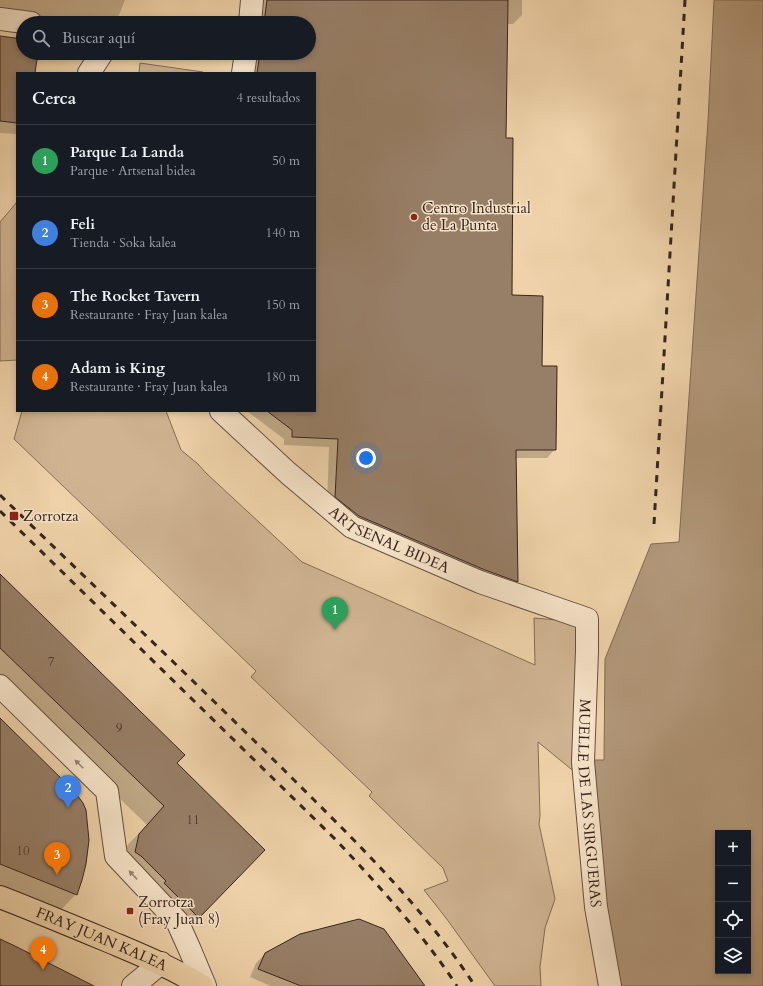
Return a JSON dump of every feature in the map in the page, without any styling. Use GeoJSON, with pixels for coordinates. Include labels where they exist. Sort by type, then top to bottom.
{"type":"FeatureCollection","features":[{"type":"Feature","properties":{"kind":"main road","name":"FRAY JUAN KALEA"},"geometry":{"type":"LineString","coordinates":[[0,897],[161,963],[202,986]]}},
{"type":"Feature","properties":{"kind":"street"},"geometry":{"type":"LineString","coordinates":[[251,16],[252,0]]}},
{"type":"Feature","properties":{"kind":"street"},"geometry":{"type":"LineString","coordinates":[[0,19],[16,21]]}},
{"type":"Feature","properties":{"kind":"street"},"geometry":{"type":"LineString","coordinates":[[90,72],[97,60]]}},
{"type":"Feature","properties":{"kind":"street"},"geometry":{"type":"LineString","coordinates":[[243,72],[245,60]]}},
{"type":"Feature","properties":{"kind":"street","name":"ARTSENAL BIDEA"},"geometry":{"type":"LineString","coordinates":[[222,412],[288,473],[352,527],[480,582],[587,619]]}},
{"type":"Feature","properties":{"kind":"street","name":"MUELLE DE LAS SIRGUERAS"},"geometry":{"type":"LineString","coordinates":[[587,619],[583,762],[596,907],[610,986]]}},
{"type":"Feature","properties":{"kind":"street"},"geometry":{"type":"LineString","coordinates":[[0,686],[107,791],[116,856],[177,921],[205,986]]}},
{"type":"Feature","properties":{"kind":"street"},"geometry":{"type":"LineString","coordinates":[[133,986],[161,963]]}},
{"type":"Feature","properties":{"kind":"shaded area"},"geometry":{"type":"Polygon","coordinates":[[[714,0],[763,0],[763,986],[619,986],[606,905],[593,760],[604,760],[605,659],[651,544],[679,542],[708,121],[714,0]]]}},
{"type":"Feature","properties":{"kind":"shaded area"},"geometry":{"type":"Polygon","coordinates":[[[140,63],[203,72],[139,72],[140,63]]]}},
{"type":"Feature","properties":{"kind":"shaded area"},"geometry":{"type":"Polygon","coordinates":[[[16,203],[16,360],[0,361],[0,222],[16,203]]]}},
{"type":"Feature","properties":{"kind":"shaded area"},"geometry":{"type":"Polygon","coordinates":[[[22,412],[166,412],[181,450],[198,464],[302,562],[535,665],[534,618],[581,622],[576,773],[538,742],[539,824],[555,899],[545,928],[540,967],[541,986],[495,986],[424,890],[448,881],[443,868],[369,796],[372,792],[251,677],[256,671],[14,439],[22,412]]]}},
{"type":"Feature","properties":{"kind":"building","name":"Centro Industrial de La Punta"},"geometry":{"type":"Polygon","coordinates":[[[267,0],[508,0],[506,138],[513,138],[512,295],[543,296],[542,366],[557,366],[556,450],[516,450],[518,582],[485,570],[359,516],[335,497],[338,439],[292,437],[292,430],[268,412],[316,412],[316,72],[257,72],[259,60],[316,60],[316,16],[265,16],[267,0]]]}},
{"type":"Feature","properties":{"kind":"building"},"geometry":{"type":"Polygon","coordinates":[[[0,36],[16,38],[16,60],[37,60],[35,72],[16,72],[16,123],[0,121],[0,36]]]}},
{"type":"Feature","properties":{"kind":"building"},"geometry":{"type":"Polygon","coordinates":[[[0,574],[185,755],[177,763],[265,850],[199,918],[164,883],[166,881],[135,852],[139,834],[164,806],[0,648],[0,574]]]}},
{"type":"Feature","properties":{"kind":"building"},"geometry":{"type":"Polygon","coordinates":[[[0,718],[74,791],[83,803],[86,810],[89,840],[86,864],[77,895],[0,864],[0,718]]]}},
{"type":"Feature","properties":{"kind":"building"},"geometry":{"type":"Polygon","coordinates":[[[359,919],[384,929],[425,986],[301,986],[258,969],[265,953],[300,934],[359,919]]]}},
{"type":"Feature","properties":{"kind":"building"},"geometry":{"type":"Polygon","coordinates":[[[0,939],[15,946],[94,986],[0,986],[0,939]]]}},
{"type":"Feature","properties":{"kind":"railway"},"geometry":{"type":"LineString","coordinates":[[654,524],[685,0]]}},
{"type":"Feature","properties":{"kind":"railway"},"geometry":{"type":"LineString","coordinates":[[0,495],[251,737],[362,848],[433,928],[475,986]]}},
{"type":"Feature","properties":{"kind":"railway"},"geometry":{"type":"LineString","coordinates":[[0,511],[337,841],[385,893],[430,947],[457,986]]}},
{"type":"Feature","properties":{"kind":"place","name":"Centro Industrial de La Punta"},"geometry":{"type":"Point","coordinates":[414,217]}},
{"type":"Feature","properties":{"kind":"place","name":"Zorrotza"},"geometry":{"type":"Point","coordinates":[14,516]}},
{"type":"Feature","properties":{"kind":"place","name":"Parque La Landa"},"geometry":{"type":"Point","coordinates":[335,630]}},
{"type":"Feature","properties":{"kind":"place","name":"Feli"},"geometry":{"type":"Point","coordinates":[68,808]}},
{"type":"Feature","properties":{"kind":"place","name":"The Rocket Tavern"},"geometry":{"type":"Point","coordinates":[57,875]}},
{"type":"Feature","properties":{"kind":"place","name":"Zorrotza (Fray Juan 8)"},"geometry":{"type":"Point","coordinates":[130,911]}},
{"type":"Feature","properties":{"kind":"place","name":"Adam is King"},"geometry":{"type":"Point","coordinates":[43,970]}}]}
